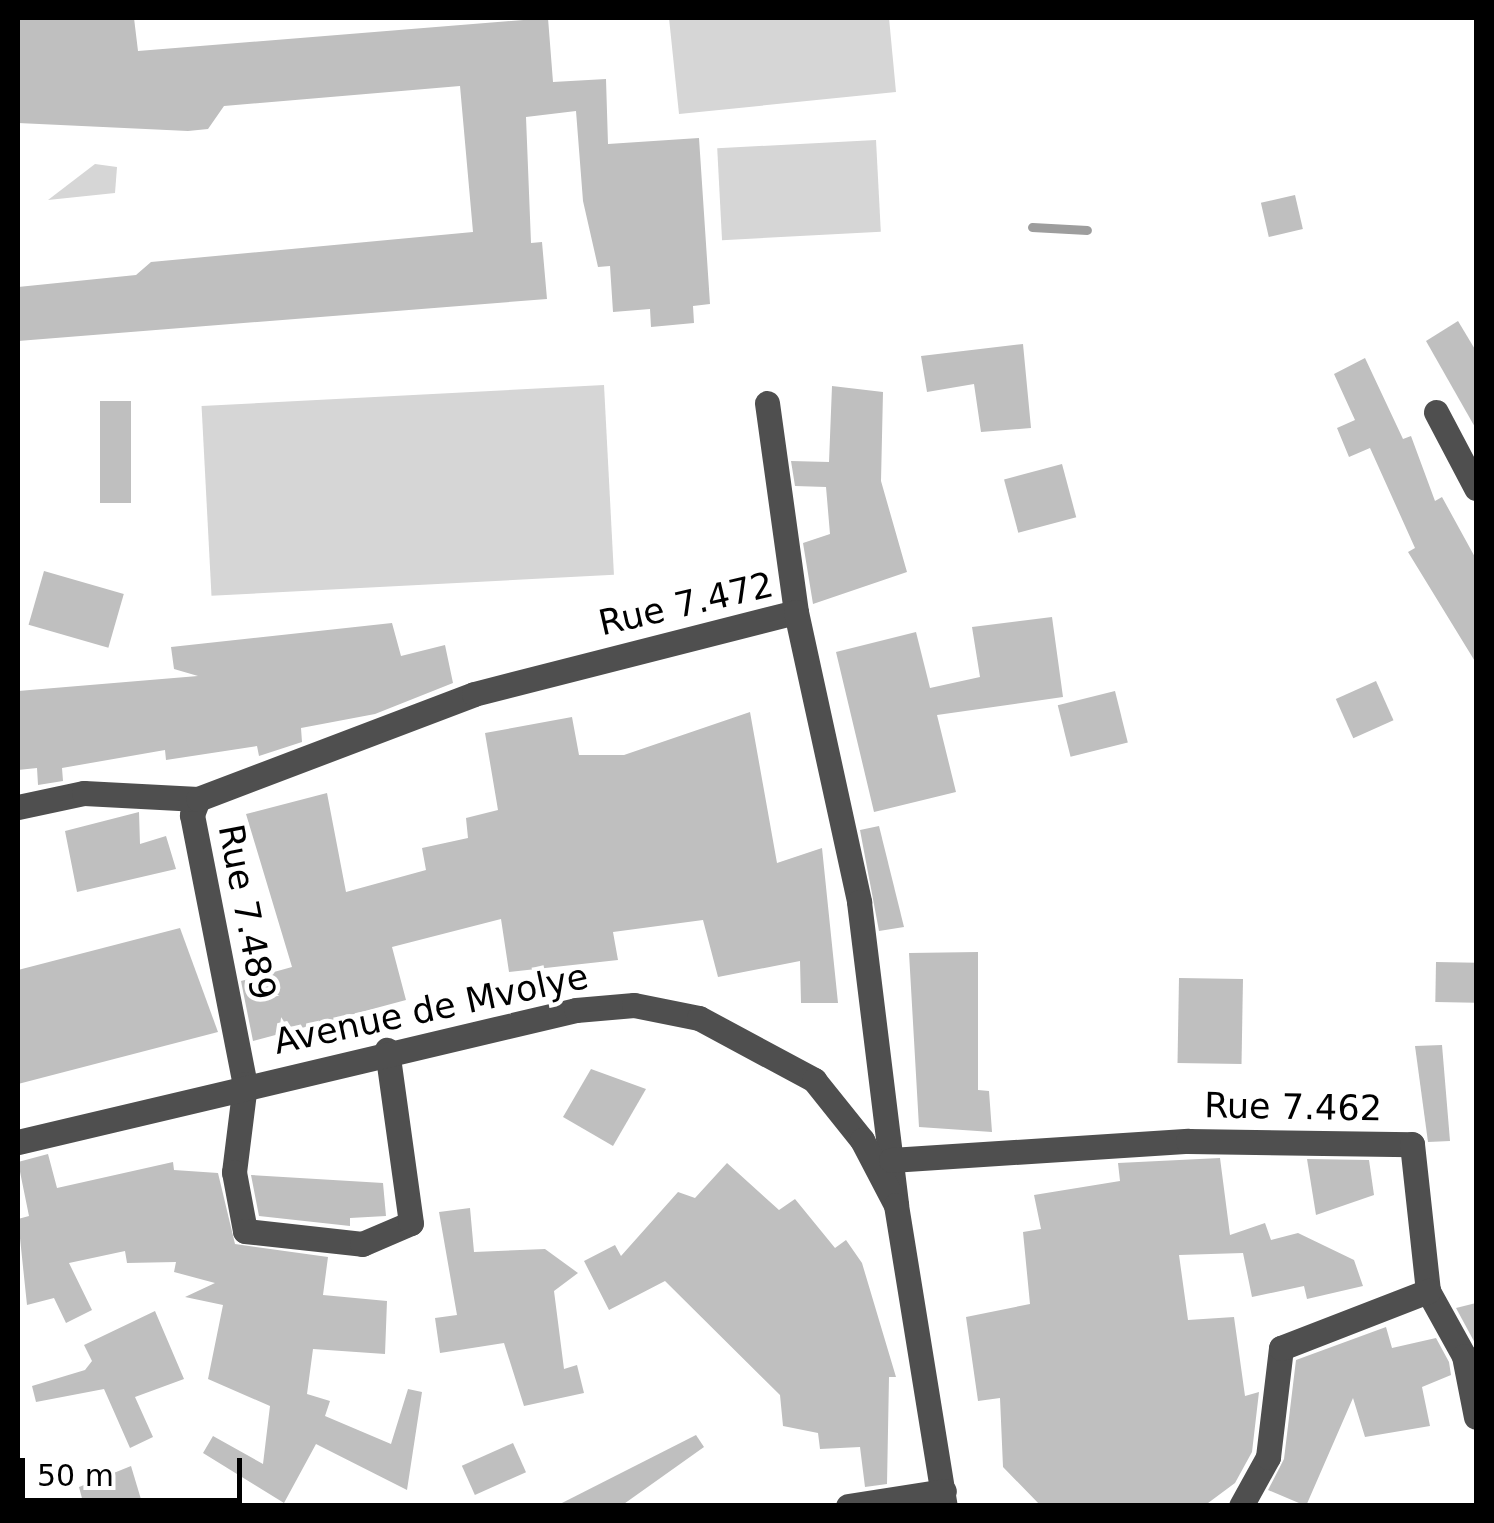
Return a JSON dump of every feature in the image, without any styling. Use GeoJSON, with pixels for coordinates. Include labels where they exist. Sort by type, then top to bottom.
{"type":"FeatureCollection","features":[{"type":"Feature","properties":{"kind":"street"},"geometry":{"type":"LineString","coordinates":[[767,403],[796,612]]}},
{"type":"Feature","properties":{"kind":"street"},"geometry":{"type":"LineString","coordinates":[[1436,412],[1476,488]]}},
{"type":"Feature","properties":{"kind":"street","name":"Rue 7.472"},"geometry":{"type":"LineString","coordinates":[[18,807],[84,793],[198,799],[474,694],[796,612],[858,902],[896,1205]]}},
{"type":"Feature","properties":{"kind":"street","name":"Rue 7.489"},"geometry":{"type":"LineString","coordinates":[[198,799],[192,815],[245,1084],[234,1172],[245,1230],[391,1238],[411,1223],[387,1050]]}},
{"type":"Feature","properties":{"kind":"street","name":"Avenue de Mvolye"},"geometry":{"type":"LineString","coordinates":[[18,1142],[387,1050],[576,1010],[634,1005],[699,1018],[814,1080],[862,1140],[896,1205],[944,1498]]}},
{"type":"Feature","properties":{"kind":"street","name":"Rue 7.462"},"geometry":{"type":"LineString","coordinates":[[890,1160],[1188,1141],[1412,1144],[1428,1292],[1464,1356],[1476,1417]]}},
{"type":"Feature","properties":{"kind":"street"},"geometry":{"type":"LineString","coordinates":[[1241,1506],[1268,1457],[1281,1348],[1428,1292]]}},
{"type":"Feature","properties":{"kind":"street"},"geometry":{"type":"LineString","coordinates":[[848,1506],[944,1498]]}},
{"type":"Feature","properties":{"kind":"shaded area"},"geometry":{"type":"Polygon","coordinates":[[[669,18],[889,18],[896,92],[679,114],[669,18]]]}},
{"type":"Feature","properties":{"kind":"shaded area"},"geometry":{"type":"Polygon","coordinates":[[[876,140],[881,232],[722,240],[717,148],[876,140]]]}},
{"type":"Feature","properties":{"kind":"shaded area"},"geometry":{"type":"Polygon","coordinates":[[[95,164],[117,167],[115,193],[48,200],[95,164]]]}},
{"type":"Feature","properties":{"kind":"shaded area"},"geometry":{"type":"Polygon","coordinates":[[[604,385],[614,575],[211,596],[202,406],[604,385]]]}},
{"type":"Feature","properties":{"kind":"building"},"geometry":{"type":"Polygon","coordinates":[[[18,18],[134,18],[138,51],[548,18],[553,82],[606,79],[608,144],[699,138],[710,304],[693,306],[694,323],[651,327],[650,309],[613,312],[610,266],[598,267],[583,201],[576,111],[526,117],[531,243],[542,242],[547,299],[18,341],[18,287],[136,275],[151,262],[473,232],[460,86],[224,106],[208,129],[188,131],[18,123],[18,18]]]}},
{"type":"Feature","properties":{"kind":"building"},"geometry":{"type":"Polygon","coordinates":[[[1295,195],[1303,229],[1269,237],[1261,203],[1295,195]]]}},
{"type":"Feature","properties":{"kind":"building"},"geometry":{"type":"Polygon","coordinates":[[[1458,321],[1476,351],[1476,429],[1426,341],[1458,321]]]}},
{"type":"Feature","properties":{"kind":"building"},"geometry":{"type":"Polygon","coordinates":[[[1023,344],[1031,428],[981,432],[974,384],[927,392],[921,356],[1023,344]]]}},
{"type":"Feature","properties":{"kind":"building"},"geometry":{"type":"Polygon","coordinates":[[[1365,358],[1403,439],[1411,436],[1435,501],[1442,497],[1476,559],[1476,663],[1408,552],[1415,548],[1370,448],[1349,457],[1337,428],[1355,420],[1334,374],[1365,358]]]}},
{"type":"Feature","properties":{"kind":"building"},"geometry":{"type":"Polygon","coordinates":[[[832,386],[883,392],[881,481],[907,572],[813,604],[803,543],[830,534],[826,487],[795,486],[791,461],[829,462],[832,386]]]}},
{"type":"Feature","properties":{"kind":"building"},"geometry":{"type":"Polygon","coordinates":[[[100,401],[131,401],[131,503],[100,503],[100,401]]]}},
{"type":"Feature","properties":{"kind":"building"},"geometry":{"type":"Polygon","coordinates":[[[1062,464],[1076,517],[1018,533],[1004,480],[1062,464]]]}},
{"type":"Feature","properties":{"kind":"building"},"geometry":{"type":"Polygon","coordinates":[[[44,571],[124,594],[108,648],[29,625],[44,571]]]}},
{"type":"Feature","properties":{"kind":"building"},"geometry":{"type":"Polygon","coordinates":[[[1052,617],[1063,697],[937,715],[956,792],[874,812],[836,652],[916,632],[930,688],[980,677],[972,627],[1052,617]]]}},
{"type":"Feature","properties":{"kind":"building"},"geometry":{"type":"Polygon","coordinates":[[[392,623],[401,656],[445,645],[453,683],[375,714],[301,728],[302,742],[259,756],[257,746],[166,760],[165,750],[62,768],[63,781],[38,785],[37,768],[18,770],[18,691],[198,676],[174,669],[171,647],[392,623]]]}},
{"type":"Feature","properties":{"kind":"building"},"geometry":{"type":"Polygon","coordinates":[[[1376,681],[1393,720],[1353,738],[1336,699],[1376,681]]]}},
{"type":"Feature","properties":{"kind":"building"},"geometry":{"type":"Polygon","coordinates":[[[1115,691],[1128,742],[1071,757],[1058,705],[1115,691]]]}},
{"type":"Feature","properties":{"kind":"building"},"geometry":{"type":"Polygon","coordinates":[[[750,712],[777,863],[822,848],[838,1003],[801,1003],[800,961],[718,977],[703,920],[613,932],[618,960],[509,972],[501,919],[392,947],[406,1000],[253,1041],[241,981],[292,967],[246,814],[327,793],[346,892],[426,870],[422,848],[468,838],[466,818],[498,810],[485,733],[572,717],[579,755],[624,755],[750,712]]]}},
{"type":"Feature","properties":{"kind":"building"},"geometry":{"type":"Polygon","coordinates":[[[139,812],[140,844],[166,836],[176,869],[77,892],[65,831],[139,812]]]}},
{"type":"Feature","properties":{"kind":"building"},"geometry":{"type":"Polygon","coordinates":[[[879,826],[904,927],[879,931],[860,830],[879,826]]]}},
{"type":"Feature","properties":{"kind":"building"},"geometry":{"type":"Polygon","coordinates":[[[180,928],[218,1032],[18,1084],[18,970],[180,928]]]}},
{"type":"Feature","properties":{"kind":"building"},"geometry":{"type":"Polygon","coordinates":[[[978,952],[978,1090],[989,1091],[992,1132],[919,1127],[909,953],[978,952]]]}},
{"type":"Feature","properties":{"kind":"building"},"geometry":{"type":"Polygon","coordinates":[[[1436,962],[1476,963],[1475,1003],[1435,1002],[1436,962]]]}},
{"type":"Feature","properties":{"kind":"building"},"geometry":{"type":"Polygon","coordinates":[[[1179,978],[1243,979],[1242,1064],[1178,1063],[1179,978]]]}},
{"type":"Feature","properties":{"kind":"building"},"geometry":{"type":"Polygon","coordinates":[[[1442,1045],[1450,1141],[1428,1142],[1415,1046],[1442,1045]]]}},
{"type":"Feature","properties":{"kind":"building"},"geometry":{"type":"Polygon","coordinates":[[[591,1069],[646,1089],[613,1146],[563,1117],[591,1069]]]}},
{"type":"Feature","properties":{"kind":"building"},"geometry":{"type":"Polygon","coordinates":[[[48,1154],[57,1188],[173,1162],[174,1170],[218,1173],[235,1244],[328,1257],[323,1295],[387,1301],[385,1354],[313,1349],[307,1394],[330,1401],[325,1416],[391,1444],[408,1389],[422,1392],[407,1490],[316,1444],[284,1503],[203,1453],[213,1436],[263,1464],[270,1406],[208,1379],[223,1305],[185,1297],[215,1283],[174,1272],[176,1262],[127,1263],[125,1251],[69,1263],[92,1310],[66,1323],[54,1298],[27,1305],[18,1219],[29,1216],[18,1162],[48,1154]]]}},
{"type":"Feature","properties":{"kind":"building"},"geometry":{"type":"Polygon","coordinates":[[[1220,1158],[1230,1235],[1265,1223],[1271,1240],[1298,1233],[1354,1260],[1363,1286],[1307,1299],[1304,1286],[1252,1297],[1243,1253],[1179,1255],[1188,1320],[1234,1317],[1245,1396],[1259,1392],[1252,1452],[1235,1483],[1204,1506],[1041,1506],[1003,1467],[1000,1398],[978,1401],[966,1317],[1030,1304],[1023,1232],[1041,1229],[1034,1195],[1120,1181],[1118,1163],[1220,1158]]]}},
{"type":"Feature","properties":{"kind":"building"},"geometry":{"type":"Polygon","coordinates":[[[1307,1159],[1369,1160],[1374,1195],[1316,1215],[1307,1159]]]}},
{"type":"Feature","properties":{"kind":"building"},"geometry":{"type":"Polygon","coordinates":[[[727,1163],[779,1210],[795,1199],[835,1248],[846,1240],[862,1263],[896,1377],[889,1377],[887,1484],[865,1487],[860,1447],[820,1449],[818,1433],[783,1426],[780,1395],[665,1281],[609,1310],[584,1261],[615,1245],[621,1256],[678,1192],[695,1198],[727,1163]]]}},
{"type":"Feature","properties":{"kind":"building"},"geometry":{"type":"Polygon","coordinates":[[[251,1175],[383,1183],[386,1216],[350,1218],[350,1226],[259,1216],[251,1175]]]}},
{"type":"Feature","properties":{"kind":"building"},"geometry":{"type":"Polygon","coordinates":[[[470,1208],[474,1252],[545,1249],[578,1273],[554,1291],[564,1369],[577,1365],[584,1393],[524,1406],[504,1343],[440,1353],[435,1318],[457,1315],[439,1212],[470,1208]]]}},
{"type":"Feature","properties":{"kind":"building"},"geometry":{"type":"Polygon","coordinates":[[[1476,1303],[1476,1345],[1456,1308],[1476,1303]]]}},
{"type":"Feature","properties":{"kind":"building"},"geometry":{"type":"Polygon","coordinates":[[[155,1311],[184,1379],[135,1397],[153,1437],[130,1448],[104,1389],[36,1402],[32,1386],[85,1370],[92,1361],[84,1345],[155,1311]]]}},
{"type":"Feature","properties":{"kind":"building"},"geometry":{"type":"Polygon","coordinates":[[[1386,1327],[1392,1348],[1436,1338],[1449,1362],[1451,1375],[1422,1387],[1430,1426],[1365,1437],[1353,1398],[1306,1506],[1268,1490],[1284,1459],[1296,1360],[1386,1327]]]}},
{"type":"Feature","properties":{"kind":"building"},"geometry":{"type":"Polygon","coordinates":[[[696,1435],[704,1447],[621,1506],[556,1506],[696,1435]]]}},
{"type":"Feature","properties":{"kind":"building"},"geometry":{"type":"Polygon","coordinates":[[[513,1443],[526,1472],[475,1495],[462,1466],[513,1443]]]}},
{"type":"Feature","properties":{"kind":"building"},"geometry":{"type":"Polygon","coordinates":[[[131,1466],[143,1506],[84,1506],[79,1487],[131,1466]]]}},
{"type":"Feature","properties":{"kind":"waterway"},"geometry":{"type":"LineString","coordinates":[[1032,227],[1087,230]]}}]}
